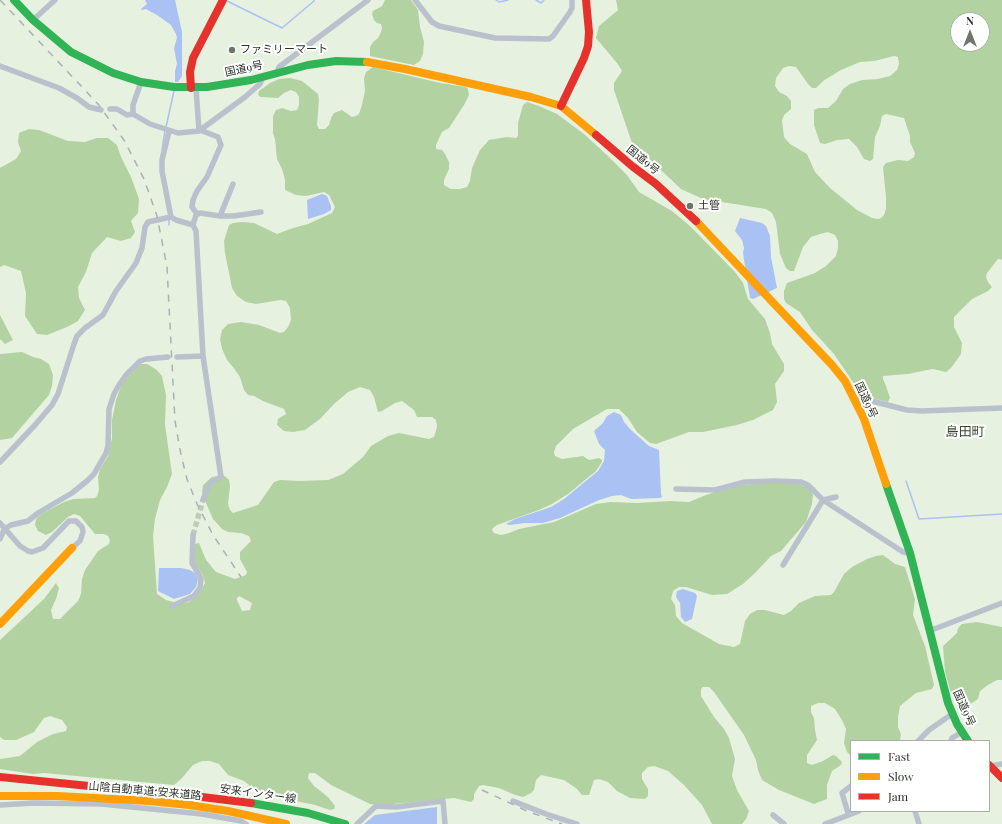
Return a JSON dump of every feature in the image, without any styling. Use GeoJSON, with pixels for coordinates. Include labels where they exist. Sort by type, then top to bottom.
{"type":"FeatureCollection","features":[{"type":"Feature","properties":{"kind":"main road","name":"国道9号"},"geometry":{"type":"LineString","coordinates":[[14,0],[33,20],[71,52],[113,73],[141,82],[193,88],[236,83],[308,65],[336,61],[369,62],[531,97],[561,106],[632,166],[656,184],[691,216],[832,365],[845,382],[855,398],[866,426],[910,553],[945,695],[952,714],[967,740]]}},
{"type":"Feature","properties":{"kind":"main road"},"geometry":{"type":"LineString","coordinates":[[193,88],[190,72],[193,58],[223,0]]}},
{"type":"Feature","properties":{"kind":"main road"},"geometry":{"type":"LineString","coordinates":[[561,106],[584,58],[588,46],[589,32],[586,0]]}},
{"type":"Feature","properties":{"kind":"main road"},"geometry":{"type":"LineString","coordinates":[[0,624],[72,548]]}},
{"type":"Feature","properties":{"kind":"main road"},"geometry":{"type":"LineString","coordinates":[[990,767],[1002,778]]}},
{"type":"Feature","properties":{"kind":"main road","name":"安来インター線"},"geometry":{"type":"LineString","coordinates":[[0,777],[145,790],[256,804],[308,813],[345,824]]}},
{"type":"Feature","properties":{"kind":"main road","name":"山陰自動車道;安来道路"},"geometry":{"type":"LineString","coordinates":[[0,796],[57,796],[148,800],[228,811],[286,824]]}},
{"type":"Feature","properties":{"kind":"street"},"geometry":{"type":"LineString","coordinates":[[33,20],[55,0]]}},
{"type":"Feature","properties":{"kind":"street"},"geometry":{"type":"LineString","coordinates":[[277,73],[279,67],[368,0]]}},
{"type":"Feature","properties":{"kind":"street"},"geometry":{"type":"LineString","coordinates":[[415,0],[432,22],[439,26],[495,38],[549,38],[553,36],[570,12],[572,0]]}},
{"type":"Feature","properties":{"kind":"street"},"geometry":{"type":"LineString","coordinates":[[0,66],[59,88],[89,107],[101,110]]}},
{"type":"Feature","properties":{"kind":"street"},"geometry":{"type":"LineString","coordinates":[[110,109],[117,109],[127,114],[133,114],[150,124],[178,133],[199,130],[245,97],[260,84],[263,77]]}},
{"type":"Feature","properties":{"kind":"street"},"geometry":{"type":"LineString","coordinates":[[133,114],[133,105],[141,82]]}},
{"type":"Feature","properties":{"kind":"street"},"geometry":{"type":"LineString","coordinates":[[193,88],[199,130]]}},
{"type":"Feature","properties":{"kind":"street"},"geometry":{"type":"LineString","coordinates":[[167,130],[162,160],[162,171],[171,216],[176,220],[193,225]]}},
{"type":"Feature","properties":{"kind":"street"},"geometry":{"type":"LineString","coordinates":[[199,130],[218,137],[221,146],[208,177],[197,191],[192,207],[196,214],[193,225],[196,231],[203,356],[221,477],[211,482],[203,500]]}},
{"type":"Feature","properties":{"kind":"street"},"geometry":{"type":"LineString","coordinates":[[220,216],[233,184]]}},
{"type":"Feature","properties":{"kind":"street"},"geometry":{"type":"LineString","coordinates":[[196,214],[203,213],[220,216],[234,216],[261,212]]}},
{"type":"Feature","properties":{"kind":"street"},"geometry":{"type":"LineString","coordinates":[[0,462],[52,405],[58,394],[77,336],[102,314],[136,263],[142,248],[145,227],[148,222],[171,216]]}},
{"type":"Feature","properties":{"kind":"street"},"geometry":{"type":"LineString","coordinates":[[177,357],[203,356]]}},
{"type":"Feature","properties":{"kind":"street"},"geometry":{"type":"LineString","coordinates":[[0,539],[2,532],[6,528],[11,525],[28,521],[38,513],[72,493],[90,478],[100,464],[108,446],[109,409],[119,385],[131,369],[140,361],[168,357]]}},
{"type":"Feature","properties":{"kind":"street"},"geometry":{"type":"LineString","coordinates":[[855,398],[864,398],[907,410],[922,411],[1002,408]]}},
{"type":"Feature","properties":{"kind":"street"},"geometry":{"type":"LineString","coordinates":[[676,489],[715,490],[745,482],[796,481],[808,485],[823,500],[903,552],[910,553]]}},
{"type":"Feature","properties":{"kind":"street"},"geometry":{"type":"LineString","coordinates":[[783,565],[823,500],[836,496]]}},
{"type":"Feature","properties":{"kind":"street"},"geometry":{"type":"LineString","coordinates":[[0,523],[6,528],[20,546],[32,552],[43,548],[69,521],[76,521],[82,527],[83,532],[80,541],[72,548]]}},
{"type":"Feature","properties":{"kind":"street"},"geometry":{"type":"LineString","coordinates":[[172,606],[194,596],[200,588],[201,578],[192,563],[193,535]]}},
{"type":"Feature","properties":{"kind":"street"},"geometry":{"type":"LineString","coordinates":[[929,631],[1002,603]]}},
{"type":"Feature","properties":{"kind":"street"},"geometry":{"type":"LineString","coordinates":[[919,740],[929,730],[952,714]]}},
{"type":"Feature","properties":{"kind":"street"},"geometry":{"type":"LineString","coordinates":[[951,740],[952,738],[962,732]]}},
{"type":"Feature","properties":{"kind":"street"},"geometry":{"type":"LineString","coordinates":[[990,766],[1002,764]]}},
{"type":"Feature","properties":{"kind":"street"},"geometry":{"type":"LineString","coordinates":[[848,813],[842,793],[850,787]]}},
{"type":"Feature","properties":{"kind":"street"},"geometry":{"type":"LineString","coordinates":[[357,824],[376,806],[396,807],[443,801],[445,824]]}},
{"type":"Feature","properties":{"kind":"street"},"geometry":{"type":"LineString","coordinates":[[513,801],[577,824]]}},
{"type":"Feature","properties":{"kind":"street"},"geometry":{"type":"LineString","coordinates":[[0,805],[34,803],[102,804],[202,814],[241,821],[246,824]]}},
{"type":"Feature","properties":{"kind":"street"},"geometry":{"type":"LineString","coordinates":[[825,824],[857,812]]}},
{"type":"Feature","properties":{"kind":"street"},"geometry":{"type":"LineString","coordinates":[[915,812],[919,824]]}},
{"type":"Feature","properties":{"kind":"street"},"geometry":{"type":"LineString","coordinates":[[773,815],[784,824]]}},
{"type":"Feature","properties":{"kind":"green space"},"geometry":{"type":"Polygon","coordinates":[[[385,0],[411,0],[418,10],[424,42],[423,54],[420,61],[414,65],[370,56],[370,47],[378,38],[382,28],[381,24],[374,20],[372,14],[373,11],[382,6],[385,0]]]}},
{"type":"Feature","properties":{"kind":"green space"},"geometry":{"type":"Polygon","coordinates":[[[616,0],[1002,0],[1002,261],[1001,259],[998,259],[987,273],[986,277],[992,287],[988,291],[972,299],[954,317],[954,327],[962,343],[961,354],[951,368],[946,372],[933,369],[908,374],[883,376],[890,398],[888,402],[861,394],[834,354],[812,330],[800,312],[786,303],[784,299],[784,291],[787,283],[815,273],[826,266],[836,256],[838,241],[835,235],[828,232],[811,237],[803,247],[794,271],[790,271],[786,268],[780,254],[776,222],[772,213],[766,209],[703,199],[681,189],[632,143],[614,90],[614,83],[622,71],[596,38],[599,26],[618,10],[616,0]],[[894,56],[874,61],[860,62],[841,70],[823,81],[816,88],[812,88],[808,84],[796,67],[789,66],[783,68],[776,78],[775,86],[779,92],[787,96],[791,101],[791,109],[784,115],[782,120],[784,137],[790,144],[807,154],[815,172],[830,188],[857,210],[872,218],[878,219],[884,215],[886,209],[883,167],[886,163],[898,160],[908,161],[914,157],[915,153],[910,142],[910,136],[904,118],[886,114],[882,116],[880,126],[875,137],[873,159],[870,161],[864,159],[857,147],[849,139],[837,140],[825,144],[820,143],[814,125],[814,110],[818,108],[828,108],[836,101],[843,89],[850,84],[862,80],[878,79],[890,76],[897,70],[899,64],[898,57],[894,56]]]}},
{"type":"Feature","properties":{"kind":"green space"},"geometry":{"type":"Polygon","coordinates":[[[373,67],[440,83],[466,87],[468,89],[469,95],[464,105],[449,128],[442,132],[436,145],[436,149],[442,150],[449,162],[449,169],[444,180],[444,185],[451,189],[467,187],[470,181],[472,168],[480,150],[489,140],[507,137],[516,138],[518,136],[518,123],[523,105],[527,102],[557,114],[584,134],[609,157],[627,175],[639,192],[672,211],[690,226],[735,272],[743,283],[748,299],[765,319],[772,344],[784,364],[784,371],[775,384],[777,402],[773,410],[753,420],[737,425],[703,432],[689,432],[656,444],[650,443],[637,432],[628,418],[619,409],[607,409],[573,429],[556,446],[554,452],[555,456],[562,459],[583,456],[589,460],[599,458],[602,462],[596,471],[568,494],[552,504],[497,525],[492,530],[494,533],[501,535],[519,529],[554,522],[596,504],[611,502],[689,502],[735,486],[760,483],[795,483],[810,488],[813,495],[812,504],[806,522],[781,551],[771,556],[743,584],[727,594],[712,595],[686,587],[679,587],[673,591],[671,599],[675,605],[676,616],[682,623],[719,644],[734,647],[740,644],[745,621],[750,614],[757,610],[765,610],[784,615],[791,611],[799,603],[815,596],[831,595],[844,574],[852,567],[876,556],[883,555],[895,564],[905,567],[915,599],[913,615],[925,646],[934,685],[932,689],[916,693],[900,706],[898,727],[901,734],[900,740],[850,740],[850,755],[847,752],[844,743],[846,729],[835,709],[825,703],[818,703],[811,706],[817,740],[807,755],[807,763],[812,765],[833,755],[842,762],[841,765],[832,771],[827,785],[827,799],[814,804],[779,790],[762,780],[756,760],[744,735],[709,687],[703,687],[701,689],[701,696],[729,738],[735,759],[732,776],[737,790],[749,811],[742,824],[712,824],[702,805],[684,785],[668,771],[654,766],[648,767],[642,773],[642,779],[648,789],[648,796],[645,799],[630,798],[617,791],[608,782],[599,779],[594,780],[589,795],[582,795],[577,789],[564,780],[541,775],[536,780],[534,790],[523,797],[499,788],[483,785],[479,786],[474,794],[474,799],[471,802],[454,798],[383,805],[370,804],[331,785],[315,773],[309,773],[308,778],[314,786],[328,797],[335,806],[334,809],[330,810],[315,805],[259,793],[244,781],[228,775],[219,764],[210,761],[202,761],[193,765],[174,785],[44,773],[33,774],[0,769],[0,759],[20,756],[37,742],[53,734],[66,731],[67,727],[62,720],[50,716],[44,718],[34,732],[16,740],[4,740],[0,737],[0,640],[44,599],[56,583],[59,588],[51,610],[53,619],[60,619],[78,601],[81,594],[82,579],[85,570],[98,551],[109,544],[110,540],[108,536],[104,534],[95,534],[80,516],[74,514],[46,535],[38,531],[35,525],[36,519],[41,514],[64,502],[73,499],[95,498],[97,496],[99,490],[98,477],[100,469],[108,456],[112,438],[112,420],[116,400],[122,384],[133,370],[141,364],[147,364],[157,370],[162,376],[166,395],[165,425],[172,474],[160,500],[155,519],[153,536],[157,594],[166,600],[181,604],[189,602],[199,594],[205,583],[203,575],[195,564],[195,544],[199,543],[206,560],[216,572],[235,579],[246,575],[247,572],[240,559],[240,552],[251,541],[249,536],[241,533],[228,532],[222,529],[213,519],[206,503],[202,492],[203,485],[212,477],[225,476],[229,480],[230,486],[228,504],[233,513],[258,505],[274,482],[280,480],[328,480],[343,474],[363,457],[371,446],[388,436],[399,433],[429,439],[434,437],[437,427],[436,420],[432,417],[417,417],[414,410],[402,401],[378,412],[374,397],[370,390],[360,387],[348,392],[320,419],[305,430],[293,432],[284,431],[277,425],[278,419],[286,414],[284,409],[254,396],[248,395],[244,390],[240,377],[227,360],[222,349],[220,339],[222,330],[228,324],[241,322],[259,325],[280,333],[284,332],[291,320],[290,308],[286,301],[280,300],[256,304],[246,302],[237,296],[232,288],[225,253],[224,241],[229,225],[242,222],[254,223],[277,234],[308,224],[332,213],[335,207],[329,195],[324,192],[306,196],[296,195],[285,190],[285,180],[277,159],[273,133],[273,116],[276,110],[282,108],[291,111],[297,110],[299,105],[299,97],[296,92],[291,90],[278,98],[260,97],[258,94],[259,91],[270,83],[279,79],[290,78],[302,81],[318,94],[317,125],[319,129],[325,129],[329,125],[334,113],[342,110],[352,117],[359,114],[365,91],[364,78],[366,72],[373,67]],[[239,596],[237,600],[242,611],[250,610],[252,603],[239,596]]]}},
{"type":"Feature","properties":{"kind":"green space"},"geometry":{"type":"Polygon","coordinates":[[[29,129],[39,130],[68,141],[85,142],[97,138],[108,138],[117,145],[139,199],[138,213],[131,221],[135,232],[131,238],[121,241],[107,237],[92,253],[86,272],[78,287],[79,298],[85,310],[78,321],[47,335],[37,334],[25,316],[26,293],[21,271],[4,265],[0,267],[0,168],[16,159],[21,151],[18,142],[19,133],[29,129]]]}},
{"type":"Feature","properties":{"kind":"green space"},"geometry":{"type":"Polygon","coordinates":[[[0,315],[13,340],[5,344],[0,339],[0,315]]]}},
{"type":"Feature","properties":{"kind":"green space"},"geometry":{"type":"Polygon","coordinates":[[[22,352],[41,359],[49,364],[53,375],[52,386],[49,395],[12,438],[0,440],[0,354],[22,352]]]}},
{"type":"Feature","properties":{"kind":"green space"},"geometry":{"type":"Polygon","coordinates":[[[977,622],[1002,627],[1002,680],[997,680],[980,691],[978,699],[972,703],[957,703],[951,693],[945,672],[943,646],[957,633],[958,628],[962,624],[977,622]]]}},
{"type":"Feature","properties":{"kind":"water"},"geometry":{"type":"Polygon","coordinates":[[[145,0],[175,0],[182,32],[182,76],[178,82],[175,82],[175,71],[177,64],[174,48],[177,38],[176,34],[171,25],[157,15],[146,9],[141,9],[147,4],[145,0]]]}},
{"type":"Feature","properties":{"kind":"water"},"geometry":{"type":"Polygon","coordinates":[[[322,194],[327,196],[331,210],[308,219],[307,200],[322,194]]]}},
{"type":"Feature","properties":{"kind":"water"},"geometry":{"type":"Polygon","coordinates":[[[740,218],[762,223],[766,226],[770,236],[771,257],[777,288],[753,299],[750,298],[742,240],[735,231],[740,218]]]}},
{"type":"Feature","properties":{"kind":"water"},"geometry":{"type":"Polygon","coordinates":[[[614,412],[621,415],[624,422],[631,430],[649,446],[659,450],[662,497],[631,499],[621,495],[612,496],[599,500],[560,518],[543,523],[506,524],[515,519],[551,507],[564,499],[598,471],[604,461],[605,450],[599,444],[594,431],[603,423],[607,416],[614,412]]]}},
{"type":"Feature","properties":{"kind":"water"},"geometry":{"type":"Polygon","coordinates":[[[159,568],[181,568],[190,570],[195,573],[198,579],[196,587],[190,594],[174,599],[158,591],[159,568]]]}},
{"type":"Feature","properties":{"kind":"water"},"geometry":{"type":"Polygon","coordinates":[[[683,589],[695,593],[697,596],[692,619],[685,622],[681,617],[680,603],[676,597],[677,591],[683,589]]]}},
{"type":"Feature","properties":{"kind":"water"},"geometry":{"type":"Polygon","coordinates":[[[437,807],[437,824],[364,824],[375,815],[437,807]]]}},
{"type":"Feature","properties":{"kind":"waterway"},"geometry":{"type":"LineString","coordinates":[[227,1],[282,28],[314,0]]}},
{"type":"Feature","properties":{"kind":"waterway"},"geometry":{"type":"LineString","coordinates":[[496,0],[499,2],[508,0]]}},
{"type":"Feature","properties":{"kind":"waterway"},"geometry":{"type":"LineString","coordinates":[[536,0],[541,3],[544,0]]}},
{"type":"Feature","properties":{"kind":"waterway"},"geometry":{"type":"LineString","coordinates":[[166,127],[174,91]]}},
{"type":"Feature","properties":{"kind":"waterway"},"geometry":{"type":"LineString","coordinates":[[162,150],[165,130]]}},
{"type":"Feature","properties":{"kind":"waterway"},"geometry":{"type":"LineString","coordinates":[[169,219],[169,225]]}},
{"type":"Feature","properties":{"kind":"waterway"},"geometry":{"type":"LineString","coordinates":[[906,481],[919,519],[1002,514]]}},
{"type":"Feature","properties":{"kind":"tunnel"},"geometry":{"type":"LineString","coordinates":[[193,535],[203,500]]}},
{"type":"Feature","properties":{"kind":"railway"},"geometry":{"type":"LineString","coordinates":[[0,0],[98,104],[124,140],[144,179],[157,216],[167,267],[175,421],[181,455],[187,479],[197,504],[213,535],[241,577]]}},
{"type":"Feature","properties":{"kind":"railway"},"geometry":{"type":"LineString","coordinates":[[482,790],[527,811],[562,824]]}},
{"type":"Feature","properties":{"kind":"traffic: fast"},"geometry":{"type":"LineString","coordinates":[[14,0],[33,20],[71,52],[113,73],[141,82],[174,87],[207,87],[251,80],[308,65],[336,61],[367,62]]}},
{"type":"Feature","properties":{"kind":"traffic: fast"},"geometry":{"type":"LineString","coordinates":[[886,484],[910,553],[948,703],[957,724],[967,740]]}},
{"type":"Feature","properties":{"kind":"traffic: fast"},"geometry":{"type":"LineString","coordinates":[[251,803],[308,813],[345,824]]}},
{"type":"Feature","properties":{"kind":"traffic: slow"},"geometry":{"type":"LineString","coordinates":[[367,62],[531,97],[561,106],[596,135]]}},
{"type":"Feature","properties":{"kind":"traffic: slow"},"geometry":{"type":"LineString","coordinates":[[696,221],[832,365],[845,381],[864,419],[886,484]]}},
{"type":"Feature","properties":{"kind":"traffic: slow"},"geometry":{"type":"LineString","coordinates":[[0,624],[72,548]]}},
{"type":"Feature","properties":{"kind":"traffic: slow"},"geometry":{"type":"LineString","coordinates":[[0,796],[57,796],[149,801],[228,811],[286,824]]}},
{"type":"Feature","properties":{"kind":"traffic: jam"},"geometry":{"type":"LineString","coordinates":[[191,88],[190,72],[193,58],[223,0]]}},
{"type":"Feature","properties":{"kind":"traffic: jam"},"geometry":{"type":"LineString","coordinates":[[561,106],[584,58],[588,46],[589,32],[586,0]]}},
{"type":"Feature","properties":{"kind":"traffic: jam"},"geometry":{"type":"LineString","coordinates":[[596,135],[632,166],[656,184],[696,221]]}},
{"type":"Feature","properties":{"kind":"traffic: jam"},"geometry":{"type":"LineString","coordinates":[[990,766],[1002,778]]}},
{"type":"Feature","properties":{"kind":"traffic: jam"},"geometry":{"type":"LineString","coordinates":[[0,777],[145,790],[251,803]]}},
{"type":"Feature","properties":{"kind":"place","name":"ファミリーマート"},"geometry":{"type":"Point","coordinates":[232,50]}},
{"type":"Feature","properties":{"kind":"place","name":"土管"},"geometry":{"type":"Point","coordinates":[690,206]}},
{"type":"Feature","properties":{"kind":"district","name":"島田町"},"geometry":{"type":"Point","coordinates":[965,432]}}]}
